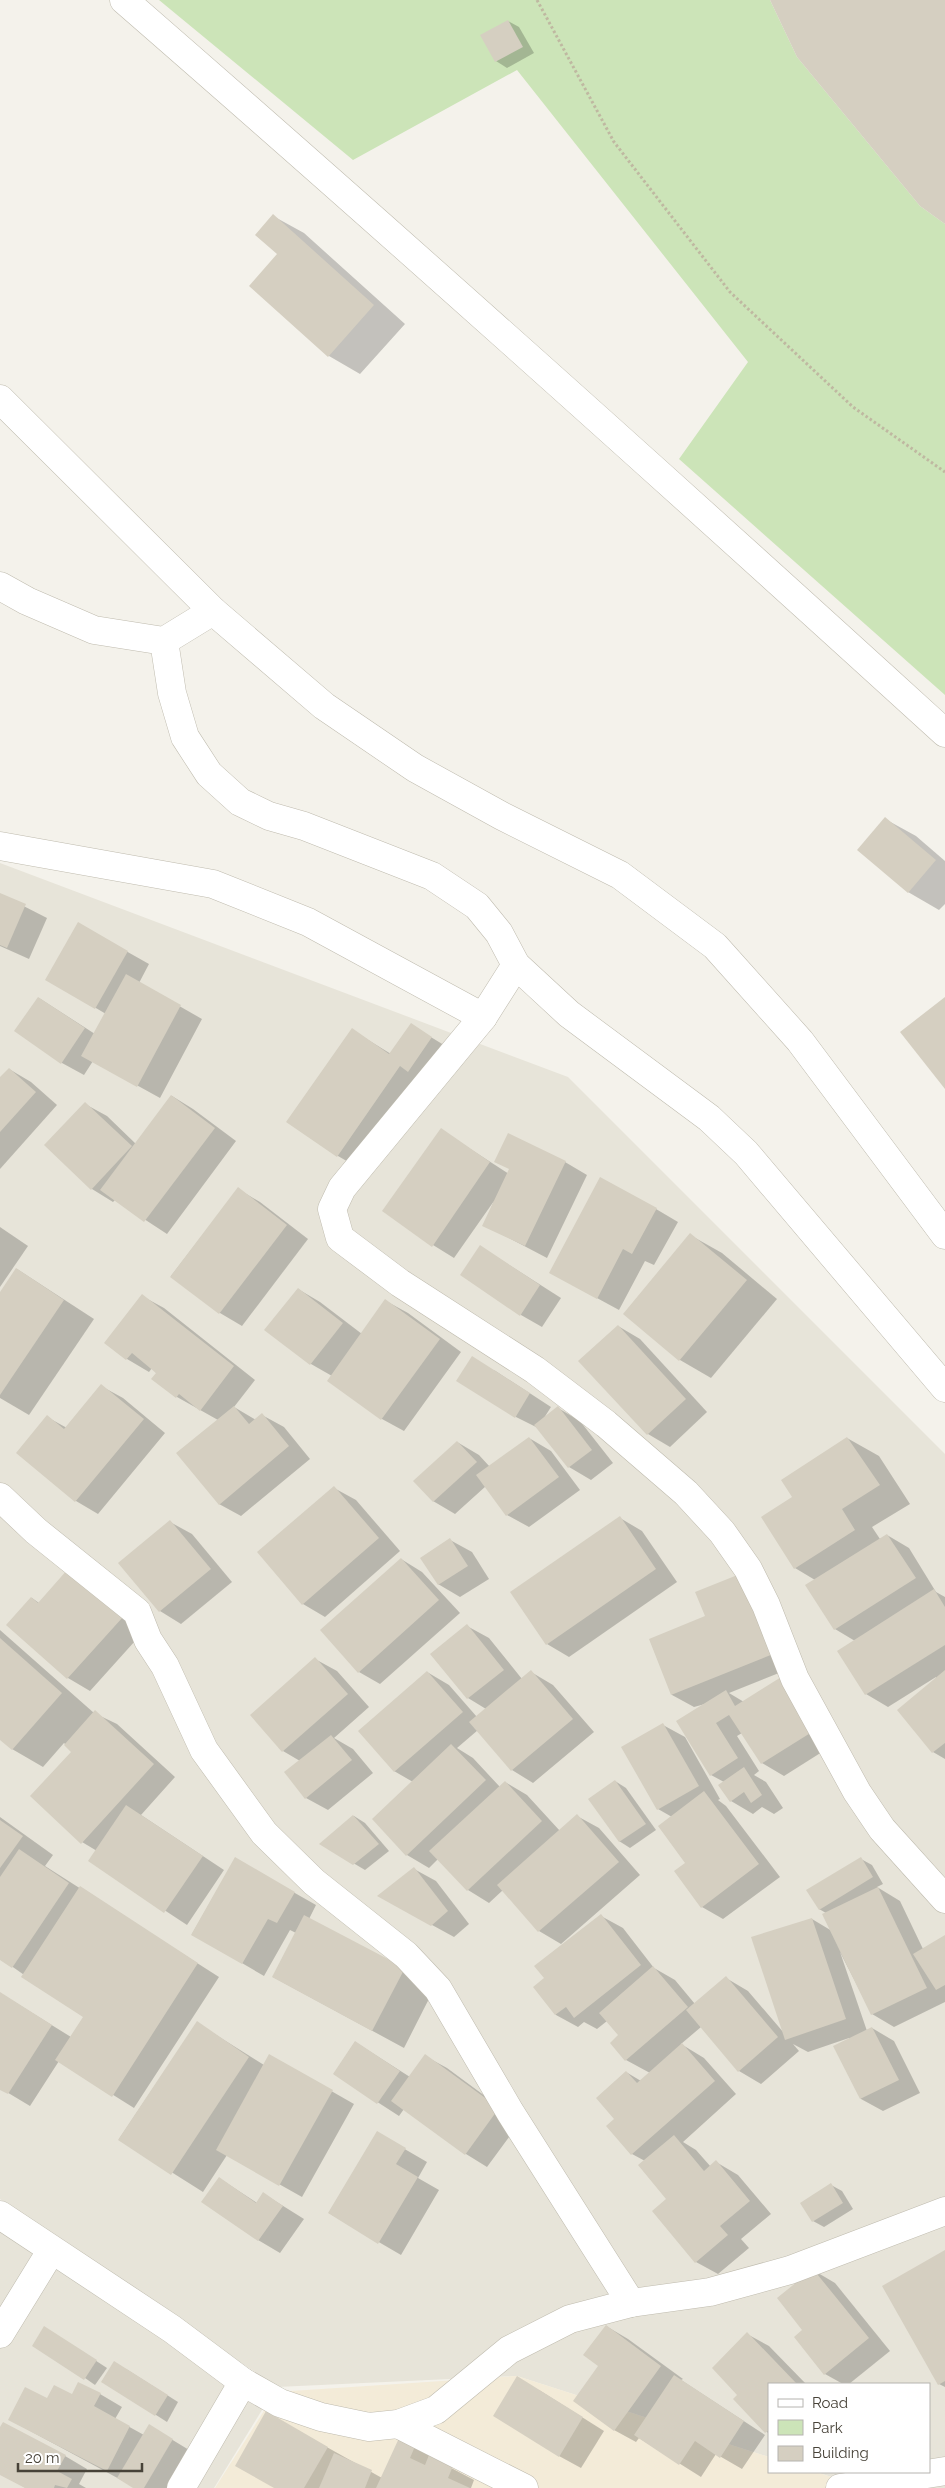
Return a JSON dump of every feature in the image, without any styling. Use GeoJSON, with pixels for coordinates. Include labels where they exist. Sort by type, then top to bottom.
{"type":"FeatureCollection","features":[{"type":"Feature","properties":{"kind":"street"},"geometry":{"type":"LineString","coordinates":[[124,0],[412,252],[707,516],[945,733]]}},
{"type":"Feature","properties":{"kind":"street"},"geometry":{"type":"LineString","coordinates":[[0,399],[213,611],[324,706],[414,768],[502,816],[620,875],[714,946],[800,1041],[945,1235]]}},
{"type":"Feature","properties":{"kind":"street"},"geometry":{"type":"LineString","coordinates":[[0,586],[27,601],[94,630],[164,641],[213,611]]}},
{"type":"Feature","properties":{"kind":"street"},"geometry":{"type":"LineString","coordinates":[[164,641],[172,693],[185,737],[209,774],[240,802],[269,816],[304,826],[432,876],[477,906],[499,933],[516,965],[569,1014],[709,1118],[746,1153],[945,1388]]}},
{"type":"Feature","properties":{"kind":"street"},"geometry":{"type":"LineString","coordinates":[[0,846],[213,884],[308,922],[483,1017]]}},
{"type":"Feature","properties":{"kind":"street"},"geometry":{"type":"LineString","coordinates":[[516,965],[483,1017],[342,1188],[332,1210],[340,1238],[400,1283],[535,1370],[606,1424],[686,1493],[722,1532],[748,1569],[766,1605],[795,1679],[857,1792],[882,1829],[945,1900]]}},
{"type":"Feature","properties":{"kind":"street"},"geometry":{"type":"LineString","coordinates":[[0,1497],[36,1531],[137,1612],[148,1640],[165,1666],[204,1750],[264,1833],[314,1882],[406,1955],[438,1990],[510,2112],[631,2302]]}},
{"type":"Feature","properties":{"kind":"street"},"geometry":{"type":"LineString","coordinates":[[0,2216],[172,2329],[244,2382],[280,2404],[321,2417],[369,2427],[398,2424],[436,2410],[509,2350],[570,2319],[631,2302],[710,2292],[790,2270],[945,2212]]}},
{"type":"Feature","properties":{"kind":"street"},"geometry":{"type":"LineString","coordinates":[[0,2334],[51,2251]]}},
{"type":"Feature","properties":{"kind":"street"},"geometry":{"type":"LineString","coordinates":[[181,2488],[244,2382]]}},
{"type":"Feature","properties":{"kind":"street"},"geometry":{"type":"LineString","coordinates":[[398,2424],[524,2488]]}},
{"type":"Feature","properties":{"kind":"street"},"geometry":{"type":"LineString","coordinates":[[840,2488],[945,2471]]}},
{"type":"Feature","properties":{"kind":"path"},"geometry":{"type":"LineString","coordinates":[[536,0],[614,142],[730,292],[853,407],[945,472]]}},
{"type":"Feature","properties":{"kind":"shaded area"},"geometry":{"type":"Polygon","coordinates":[[[0,863],[568,1077],[945,1454],[945,2488],[866,2488],[819,2473],[930,2473],[930,2383],[768,2383],[768,2457],[517,2376],[277,2387],[0,2199],[0,863]]]}},
{"type":"Feature","properties":{"kind":"shaded area"},"geometry":{"type":"Polygon","coordinates":[[[0,2216],[273,2392],[214,2488],[0,2488],[0,2216]]]}},
{"type":"Feature","properties":{"kind":"shaded area"},"geometry":{"type":"Polygon","coordinates":[[[517,2376],[768,2457],[768,2473],[819,2473],[866,2488],[215,2488],[276,2392],[517,2376]]]}},
{"type":"Feature","properties":{"kind":"green space"},"geometry":{"type":"Polygon","coordinates":[[[159,0],[770,0],[797,57],[920,206],[945,224],[945,695],[679,459],[748,362],[517,70],[353,160],[159,0]]]}},
{"type":"Feature","properties":{"kind":"building"},"geometry":{"type":"Polygon","coordinates":[[[770,0],[945,0],[945,224],[920,206],[797,57],[770,0]]]}},
{"type":"Feature","properties":{"kind":"building"},"geometry":{"type":"Polygon","coordinates":[[[508,20],[523,47],[495,62],[480,35],[508,20]]]}},
{"type":"Feature","properties":{"kind":"building"},"geometry":{"type":"Polygon","coordinates":[[[273,214],[374,305],[328,357],[249,286],[277,254],[255,235],[273,214]]]}},
{"type":"Feature","properties":{"kind":"building"},"geometry":{"type":"Polygon","coordinates":[[[885,817],[936,860],[908,893],[857,850],[885,817]]]}},
{"type":"Feature","properties":{"kind":"building"},"geometry":{"type":"Polygon","coordinates":[[[0,893],[26,904],[7,948],[0,945],[0,893]]]}},
{"type":"Feature","properties":{"kind":"building"},"geometry":{"type":"Polygon","coordinates":[[[78,922],[128,951],[95,1009],[45,980],[78,922]]]}},
{"type":"Feature","properties":{"kind":"building"},"geometry":{"type":"Polygon","coordinates":[[[126,974],[181,1005],[137,1087],[81,1056],[126,974]]]}},
{"type":"Feature","properties":{"kind":"building"},"geometry":{"type":"Polygon","coordinates":[[[38,997],[85,1028],[61,1064],[14,1031],[38,997]]]}},
{"type":"Feature","properties":{"kind":"building"},"geometry":{"type":"Polygon","coordinates":[[[945,997],[945,1089],[900,1032],[945,997]]]}},
{"type":"Feature","properties":{"kind":"building"},"geometry":{"type":"Polygon","coordinates":[[[411,1023],[432,1037],[408,1072],[400,1066],[337,1157],[286,1122],[352,1028],[389,1054],[411,1023]]]}},
{"type":"Feature","properties":{"kind":"building"},"geometry":{"type":"Polygon","coordinates":[[[9,1068],[36,1092],[0,1132],[0,1077],[9,1068]]]}},
{"type":"Feature","properties":{"kind":"building"},"geometry":{"type":"Polygon","coordinates":[[[171,1095],[215,1128],[144,1222],[100,1190],[171,1095]]]}},
{"type":"Feature","properties":{"kind":"building"},"geometry":{"type":"Polygon","coordinates":[[[85,1102],[132,1146],[91,1190],[44,1145],[85,1102]]]}},
{"type":"Feature","properties":{"kind":"building"},"geometry":{"type":"Polygon","coordinates":[[[441,1128],[490,1162],[432,1247],[382,1211],[441,1128]]]}},
{"type":"Feature","properties":{"kind":"building"},"geometry":{"type":"Polygon","coordinates":[[[508,1133],[566,1161],[525,1246],[482,1226],[509,1169],[494,1162],[508,1133]]]}},
{"type":"Feature","properties":{"kind":"building"},"geometry":{"type":"Polygon","coordinates":[[[600,1177],[657,1208],[632,1254],[623,1249],[597,1299],[549,1273],[600,1177]]]}},
{"type":"Feature","properties":{"kind":"building"},"geometry":{"type":"Polygon","coordinates":[[[238,1187],[287,1225],[219,1314],[170,1277],[238,1187]]]}},
{"type":"Feature","properties":{"kind":"building"},"geometry":{"type":"Polygon","coordinates":[[[690,1233],[747,1280],[679,1361],[623,1314],[690,1233]]]}},
{"type":"Feature","properties":{"kind":"building"},"geometry":{"type":"Polygon","coordinates":[[[480,1245],[540,1285],[520,1316],[460,1275],[480,1245]]]}},
{"type":"Feature","properties":{"kind":"building"},"geometry":{"type":"Polygon","coordinates":[[[16,1268],[64,1300],[0,1395],[0,1292],[16,1268]]]}},
{"type":"Feature","properties":{"kind":"building"},"geometry":{"type":"Polygon","coordinates":[[[298,1288],[343,1323],[310,1365],[264,1330],[298,1288]]]}},
{"type":"Feature","properties":{"kind":"building"},"geometry":{"type":"Polygon","coordinates":[[[142,1294],[234,1366],[200,1411],[179,1394],[176,1398],[151,1379],[156,1373],[132,1353],[126,1360],[104,1343],[142,1294]]]}},
{"type":"Feature","properties":{"kind":"building"},"geometry":{"type":"Polygon","coordinates":[[[385,1299],[440,1339],[381,1420],[327,1381],[385,1299]]]}},
{"type":"Feature","properties":{"kind":"building"},"geometry":{"type":"Polygon","coordinates":[[[618,1325],[686,1399],[647,1435],[578,1361],[618,1325]]]}},
{"type":"Feature","properties":{"kind":"building"},"geometry":{"type":"Polygon","coordinates":[[[472,1356],[530,1393],[515,1418],[456,1381],[472,1356]]]}},
{"type":"Feature","properties":{"kind":"building"},"geometry":{"type":"Polygon","coordinates":[[[101,1384],[144,1419],[75,1502],[16,1453],[47,1415],[64,1429],[101,1384]]]}},
{"type":"Feature","properties":{"kind":"building"},"geometry":{"type":"Polygon","coordinates":[[[234,1406],[249,1424],[262,1413],[289,1446],[219,1505],[176,1453],[234,1406]]]}},
{"type":"Feature","properties":{"kind":"building"},"geometry":{"type":"Polygon","coordinates":[[[558,1406],[592,1450],[568,1468],[534,1425],[558,1406]]]}},
{"type":"Feature","properties":{"kind":"building"},"geometry":{"type":"Polygon","coordinates":[[[529,1437],[559,1477],[506,1516],[476,1475],[529,1437]]]}},
{"type":"Feature","properties":{"kind":"building"},"geometry":{"type":"Polygon","coordinates":[[[847,1437],[880,1485],[842,1509],[855,1530],[794,1569],[761,1517],[792,1497],[781,1480],[847,1437]]]}},
{"type":"Feature","properties":{"kind":"building"},"geometry":{"type":"Polygon","coordinates":[[[457,1441],[477,1462],[433,1502],[413,1481],[457,1441]]]}},
{"type":"Feature","properties":{"kind":"building"},"geometry":{"type":"Polygon","coordinates":[[[334,1486],[379,1538],[302,1605],[257,1552],[334,1486]]]}},
{"type":"Feature","properties":{"kind":"building"},"geometry":{"type":"Polygon","coordinates":[[[620,1516],[656,1569],[546,1645],[510,1592],[620,1516]]]}},
{"type":"Feature","properties":{"kind":"building"},"geometry":{"type":"Polygon","coordinates":[[[170,1520],[211,1569],[159,1612],[118,1563],[170,1520]]]}},
{"type":"Feature","properties":{"kind":"building"},"geometry":{"type":"Polygon","coordinates":[[[887,1534],[916,1578],[834,1630],[805,1585],[887,1534]]]}},
{"type":"Feature","properties":{"kind":"building"},"geometry":{"type":"Polygon","coordinates":[[[450,1538],[468,1566],[438,1585],[420,1558],[450,1538]]]}},
{"type":"Feature","properties":{"kind":"building"},"geometry":{"type":"Polygon","coordinates":[[[401,1558],[439,1600],[358,1673],[320,1630],[401,1558]]]}},
{"type":"Feature","properties":{"kind":"building"},"geometry":{"type":"Polygon","coordinates":[[[68,1569],[123,1617],[67,1679],[6,1625],[31,1597],[38,1603],[68,1569]]]}},
{"type":"Feature","properties":{"kind":"building"},"geometry":{"type":"Polygon","coordinates":[[[745,1572],[778,1652],[671,1695],[649,1639],[705,1616],[695,1592],[745,1572]]]}},
{"type":"Feature","properties":{"kind":"building"},"geometry":{"type":"Polygon","coordinates":[[[934,1589],[945,1607],[945,1645],[865,1695],[837,1651],[934,1589]]]}},
{"type":"Feature","properties":{"kind":"building"},"geometry":{"type":"Polygon","coordinates":[[[467,1624],[504,1670],[467,1699],[430,1654],[467,1624]]]}},
{"type":"Feature","properties":{"kind":"building"},"geometry":{"type":"Polygon","coordinates":[[[0,1638],[62,1693],[12,1750],[0,1740],[0,1638]]]}},
{"type":"Feature","properties":{"kind":"building"},"geometry":{"type":"Polygon","coordinates":[[[315,1657],[348,1694],[282,1752],[250,1715],[315,1657]]]}},
{"type":"Feature","properties":{"kind":"building"},"geometry":{"type":"Polygon","coordinates":[[[531,1670],[573,1719],[511,1771],[469,1722],[531,1670]]]}},
{"type":"Feature","properties":{"kind":"building"},"geometry":{"type":"Polygon","coordinates":[[[945,1670],[945,1743],[932,1753],[897,1710],[945,1670]]]}},
{"type":"Feature","properties":{"kind":"building"},"geometry":{"type":"Polygon","coordinates":[[[427,1671],[463,1712],[394,1772],[358,1731],[427,1671]]]}},
{"type":"Feature","properties":{"kind":"building"},"geometry":{"type":"Polygon","coordinates":[[[786,1674],[820,1727],[761,1764],[729,1715],[716,1723],[738,1758],[710,1776],[676,1721],[726,1690],[735,1706],[786,1674]]]}},
{"type":"Feature","properties":{"kind":"building"},"geometry":{"type":"Polygon","coordinates":[[[95,1710],[154,1764],[81,1844],[30,1796],[71,1752],[64,1745],[95,1710]]]}},
{"type":"Feature","properties":{"kind":"building"},"geometry":{"type":"Polygon","coordinates":[[[663,1723],[699,1786],[657,1810],[621,1747],[663,1723]]]}},
{"type":"Feature","properties":{"kind":"building"},"geometry":{"type":"Polygon","coordinates":[[[331,1735],[352,1760],[305,1799],[284,1772],[331,1735]]]}},
{"type":"Feature","properties":{"kind":"building"},"geometry":{"type":"Polygon","coordinates":[[[451,1744],[486,1780],[406,1856],[372,1819],[451,1744]]]}},
{"type":"Feature","properties":{"kind":"building"},"geometry":{"type":"Polygon","coordinates":[[[744,1767],[762,1795],[751,1803],[744,1792],[730,1802],[718,1785],[744,1767]]]}},
{"type":"Feature","properties":{"kind":"building"},"geometry":{"type":"Polygon","coordinates":[[[615,1780],[646,1824],[619,1842],[588,1799],[615,1780]]]}},
{"type":"Feature","properties":{"kind":"building"},"geometry":{"type":"Polygon","coordinates":[[[505,1781],[542,1821],[467,1891],[429,1851],[505,1781]]]}},
{"type":"Feature","properties":{"kind":"building"},"geometry":{"type":"Polygon","coordinates":[[[704,1791],[759,1864],[701,1908],[674,1871],[685,1863],[658,1826],[704,1791]]]}},
{"type":"Feature","properties":{"kind":"building"},"geometry":{"type":"Polygon","coordinates":[[[126,1805],[203,1856],[164,1913],[88,1861],[126,1805]]]}},
{"type":"Feature","properties":{"kind":"building"},"geometry":{"type":"Polygon","coordinates":[[[577,1814],[619,1862],[538,1932],[497,1885],[577,1814]]]}},
{"type":"Feature","properties":{"kind":"building"},"geometry":{"type":"Polygon","coordinates":[[[353,1815],[379,1844],[353,1865],[319,1844],[353,1815]]]}},
{"type":"Feature","properties":{"kind":"building"},"geometry":{"type":"Polygon","coordinates":[[[0,1820],[23,1836],[0,1868],[0,1820]]]}},
{"type":"Feature","properties":{"kind":"building"},"geometry":{"type":"Polygon","coordinates":[[[19,1849],[69,1883],[12,1968],[0,1960],[0,1877],[19,1849]]]}},
{"type":"Feature","properties":{"kind":"building"},"geometry":{"type":"Polygon","coordinates":[[[235,1857],[295,1892],[277,1923],[268,1919],[242,1964],[191,1935],[235,1857]]]}},
{"type":"Feature","properties":{"kind":"building"},"geometry":{"type":"Polygon","coordinates":[[[861,1857],[873,1877],[819,1910],[806,1890],[861,1857]]]}},
{"type":"Feature","properties":{"kind":"building"},"geometry":{"type":"Polygon","coordinates":[[[414,1867],[448,1911],[431,1926],[377,1896],[414,1867]]]}},
{"type":"Feature","properties":{"kind":"building"},"geometry":{"type":"Polygon","coordinates":[[[80,1886],[198,1963],[112,2097],[55,2060],[83,2017],[21,1977],[80,1886]]]}},
{"type":"Feature","properties":{"kind":"building"},"geometry":{"type":"Polygon","coordinates":[[[878,1887],[927,1988],[871,2015],[822,1914],[878,1887]]]}},
{"type":"Feature","properties":{"kind":"building"},"geometry":{"type":"Polygon","coordinates":[[[601,1914],[641,1965],[574,2018],[566,2007],[555,2015],[533,1987],[544,1978],[534,1966],[601,1914]]]}},
{"type":"Feature","properties":{"kind":"building"},"geometry":{"type":"Polygon","coordinates":[[[304,1915],[405,1968],[372,2031],[272,1977],[304,1915]]]}},
{"type":"Feature","properties":{"kind":"building"},"geometry":{"type":"Polygon","coordinates":[[[812,1918],[846,2019],[785,2040],[751,1937],[812,1918]]]}},
{"type":"Feature","properties":{"kind":"building"},"geometry":{"type":"Polygon","coordinates":[[[945,1935],[945,1985],[936,1990],[913,1954],[945,1935]]]}},
{"type":"Feature","properties":{"kind":"building"},"geometry":{"type":"Polygon","coordinates":[[[653,1966],[688,2007],[625,2061],[610,2043],[618,2035],[599,2013],[653,1966]]]}},
{"type":"Feature","properties":{"kind":"building"},"geometry":{"type":"Polygon","coordinates":[[[726,1976],[778,2037],[738,2072],[686,2010],[726,1976]]]}},
{"type":"Feature","properties":{"kind":"building"},"geometry":{"type":"Polygon","coordinates":[[[0,1992],[52,2025],[8,2094],[0,2090],[0,1992]]]}},
{"type":"Feature","properties":{"kind":"building"},"geometry":{"type":"Polygon","coordinates":[[[197,2021],[249,2057],[171,2175],[118,2140],[197,2021]]]}},
{"type":"Feature","properties":{"kind":"building"},"geometry":{"type":"Polygon","coordinates":[[[872,2027],[899,2080],[860,2099],[833,2046],[872,2027]]]}},
{"type":"Feature","properties":{"kind":"building"},"geometry":{"type":"Polygon","coordinates":[[[355,2041],[400,2071],[377,2104],[333,2074],[355,2041]]]}},
{"type":"Feature","properties":{"kind":"building"},"geometry":{"type":"Polygon","coordinates":[[[682,2043],[715,2081],[631,2155],[606,2126],[614,2119],[596,2098],[626,2071],[637,2083],[682,2043]]]}},
{"type":"Feature","properties":{"kind":"building"},"geometry":{"type":"Polygon","coordinates":[[[269,2054],[333,2090],[279,2186],[216,2150],[269,2054]]]}},
{"type":"Feature","properties":{"kind":"building"},"geometry":{"type":"Polygon","coordinates":[[[425,2054],[499,2108],[465,2155],[391,2101],[425,2054]]]}},
{"type":"Feature","properties":{"kind":"building"},"geometry":{"type":"Polygon","coordinates":[[[377,2131],[406,2148],[396,2164],[418,2177],[378,2244],[328,2213],[377,2131]]]}},
{"type":"Feature","properties":{"kind":"building"},"geometry":{"type":"Polygon","coordinates":[[[674,2135],[704,2171],[716,2160],[750,2201],[720,2226],[728,2235],[695,2263],[652,2211],[666,2199],[638,2165],[674,2135]]]}},
{"type":"Feature","properties":{"kind":"building"},"geometry":{"type":"Polygon","coordinates":[[[219,2177],[256,2203],[263,2192],[283,2206],[258,2241],[201,2202],[219,2177]]]}},
{"type":"Feature","properties":{"kind":"building"},"geometry":{"type":"Polygon","coordinates":[[[831,2183],[843,2203],[812,2222],[800,2203],[831,2183]]]}},
{"type":"Feature","properties":{"kind":"building"},"geometry":{"type":"Polygon","coordinates":[[[945,2250],[945,2381],[938,2385],[882,2286],[945,2250]]]}},
{"type":"Feature","properties":{"kind":"building"},"geometry":{"type":"Polygon","coordinates":[[[813,2269],[869,2338],[824,2375],[794,2337],[802,2330],[777,2298],[813,2269]]]}},
{"type":"Feature","properties":{"kind":"building"},"geometry":{"type":"Polygon","coordinates":[[[606,2325],[661,2366],[614,2431],[573,2401],[598,2366],[583,2355],[606,2325]]]}},
{"type":"Feature","properties":{"kind":"building"},"geometry":{"type":"Polygon","coordinates":[[[44,2326],[97,2360],[84,2380],[32,2346],[44,2326]]]}},
{"type":"Feature","properties":{"kind":"building"},"geometry":{"type":"Polygon","coordinates":[[[747,2332],[796,2383],[768,2383],[768,2431],[765,2433],[733,2399],[737,2395],[712,2368],[747,2332]]]}},
{"type":"Feature","properties":{"kind":"building"},"geometry":{"type":"Polygon","coordinates":[[[114,2361],[168,2395],[155,2416],[101,2382],[114,2361]]]}},
{"type":"Feature","properties":{"kind":"building"},"geometry":{"type":"Polygon","coordinates":[[[674,2375],[744,2421],[720,2458],[695,2441],[679,2465],[634,2435],[674,2375]]]}},
{"type":"Feature","properties":{"kind":"building"},"geometry":{"type":"Polygon","coordinates":[[[517,2376],[583,2417],[559,2457],[493,2416],[517,2376]]]}},
{"type":"Feature","properties":{"kind":"building"},"geometry":{"type":"Polygon","coordinates":[[[78,2382],[101,2393],[94,2406],[130,2426],[107,2471],[8,2420],[25,2387],[47,2398],[54,2385],[72,2394],[78,2382]]]}},
{"type":"Feature","properties":{"kind":"building"},"geometry":{"type":"Polygon","coordinates":[[[266,2411],[328,2447],[304,2488],[274,2488],[235,2466],[266,2411]]]}},
{"type":"Feature","properties":{"kind":"building"},"geometry":{"type":"Polygon","coordinates":[[[3,2422],[66,2455],[57,2471],[72,2479],[67,2488],[55,2485],[54,2488],[25,2488],[0,2475],[0,2427],[3,2422]]]}},
{"type":"Feature","properties":{"kind":"building"},"geometry":{"type":"Polygon","coordinates":[[[149,2424],[173,2439],[144,2488],[133,2488],[117,2478],[149,2424]]]}},
{"type":"Feature","properties":{"kind":"building"},"geometry":{"type":"Polygon","coordinates":[[[400,2436],[416,2444],[410,2458],[425,2465],[429,2455],[453,2466],[448,2478],[470,2488],[376,2488],[400,2436]]]}},
{"type":"Feature","properties":{"kind":"building"},"geometry":{"type":"Polygon","coordinates":[[[334,2453],[372,2470],[365,2488],[319,2488],[334,2453]]]}}]}
